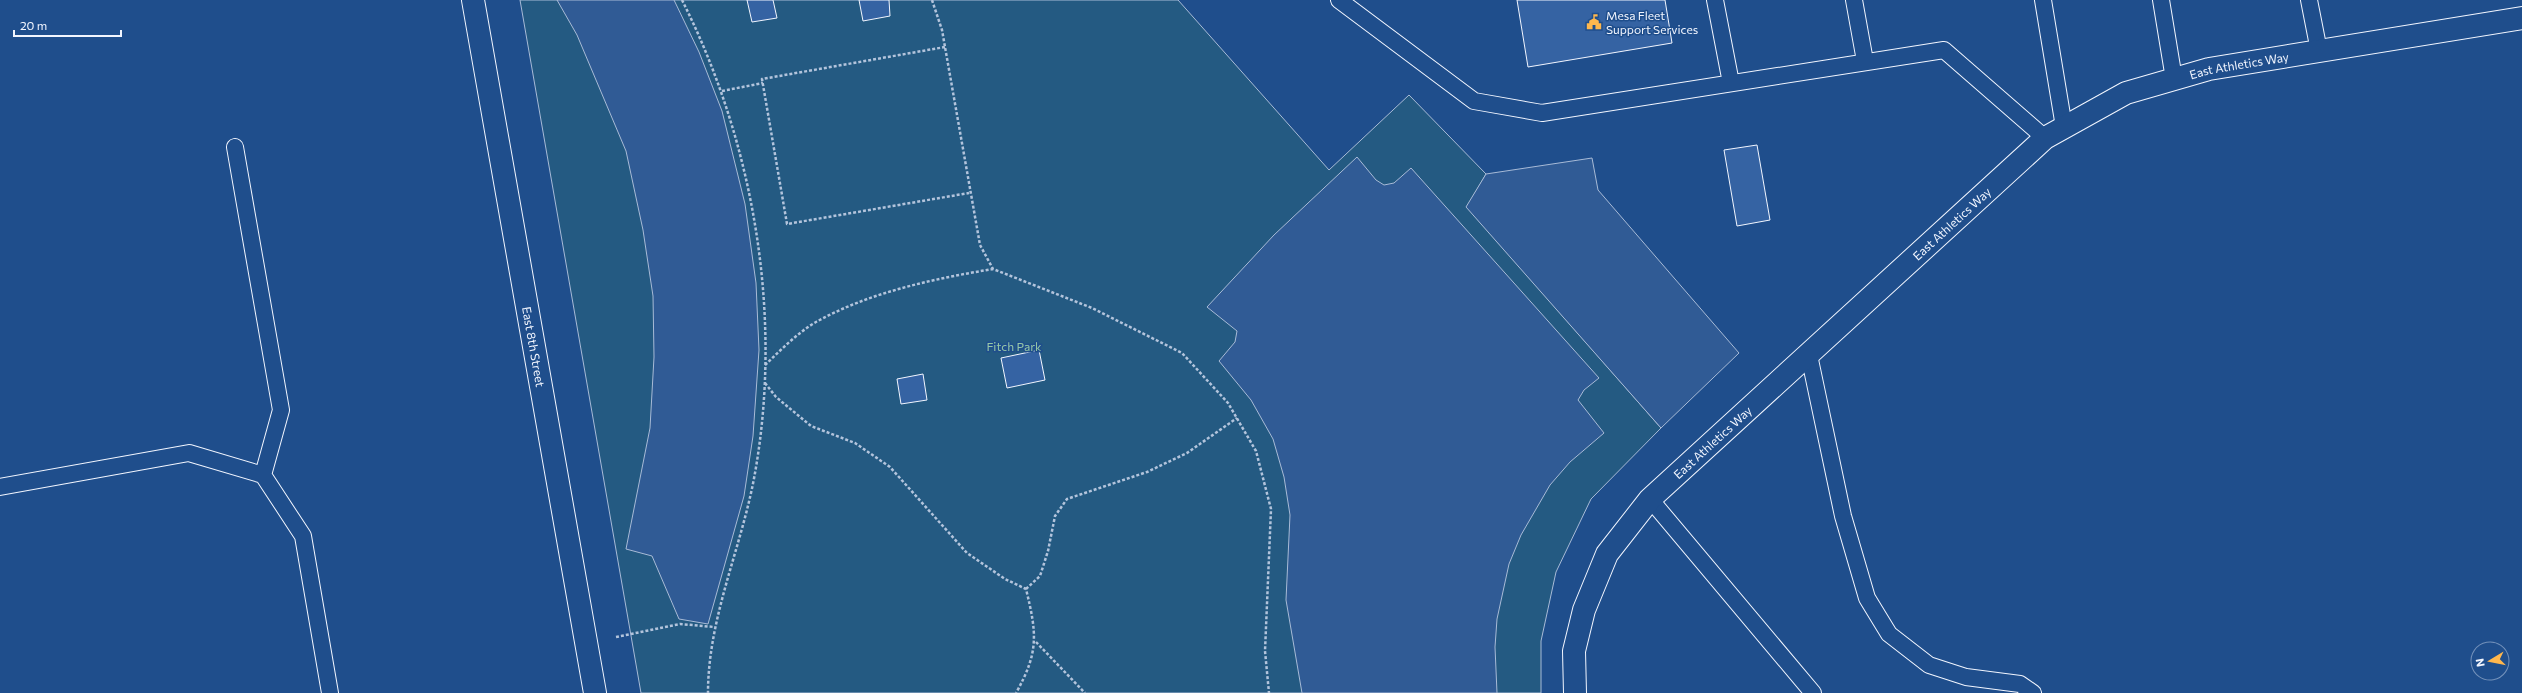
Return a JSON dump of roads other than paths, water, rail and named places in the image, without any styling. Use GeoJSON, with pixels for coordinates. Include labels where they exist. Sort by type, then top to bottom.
{"type":"FeatureCollection","features":[{"type":"Feature","properties":{"kind":"street","name":"East 8th Street"},"geometry":{"type":"LineString","coordinates":[[473,0],[595,693]]}},
{"type":"Feature","properties":{"kind":"street","name":"East Athletics Way"},"geometry":{"type":"LineString","coordinates":[[1575,693],[1574,651],[1584,610],[1607,554],[1650,499],[2054,132],[2126,93],[2208,69],[2522,18]]}},
{"type":"Feature","properties":{"kind":"lane"},"geometry":{"type":"LineString","coordinates":[[1339,0],[1474,101],[1542,113],[1944,50],[2054,132]]}},
{"type":"Feature","properties":{"kind":"lane"},"geometry":{"type":"LineString","coordinates":[[1715,0],[1731,83]]}},
{"type":"Feature","properties":{"kind":"lane"},"geometry":{"type":"LineString","coordinates":[[1854,0],[1865,62]]}},
{"type":"Feature","properties":{"kind":"lane"},"geometry":{"type":"LineString","coordinates":[[2043,0],[2054,132]]}},
{"type":"Feature","properties":{"kind":"lane"},"geometry":{"type":"LineString","coordinates":[[2161,0],[2174,79]]}},
{"type":"Feature","properties":{"kind":"lane"},"geometry":{"type":"LineString","coordinates":[[2309,0],[2319,51]]}},
{"type":"Feature","properties":{"kind":"lane"},"geometry":{"type":"LineString","coordinates":[[235,147],[281,410],[263,475]]}},
{"type":"Feature","properties":{"kind":"lane"},"geometry":{"type":"LineString","coordinates":[[1809,355],[1842,516],[1867,598],[1889,634],[1929,665],[1966,677],[2020,684],[2033,693]]}},
{"type":"Feature","properties":{"kind":"lane"},"geometry":{"type":"LineString","coordinates":[[0,487],[189,453],[263,475],[303,536],[330,693]]}},
{"type":"Feature","properties":{"kind":"lane"},"geometry":{"type":"LineString","coordinates":[[1650,499],[1812,693]]}},
{"type":"Feature","properties":{"kind":"place","name":"Mesa Fleet Support Services"},"geometry":{"type":"Point","coordinates":[1594,22]}},
{"type":"Feature","properties":{"kind":"park label","name":"Fitch Park"},"geometry":{"type":"Point","coordinates":[1014,346]}}]}
